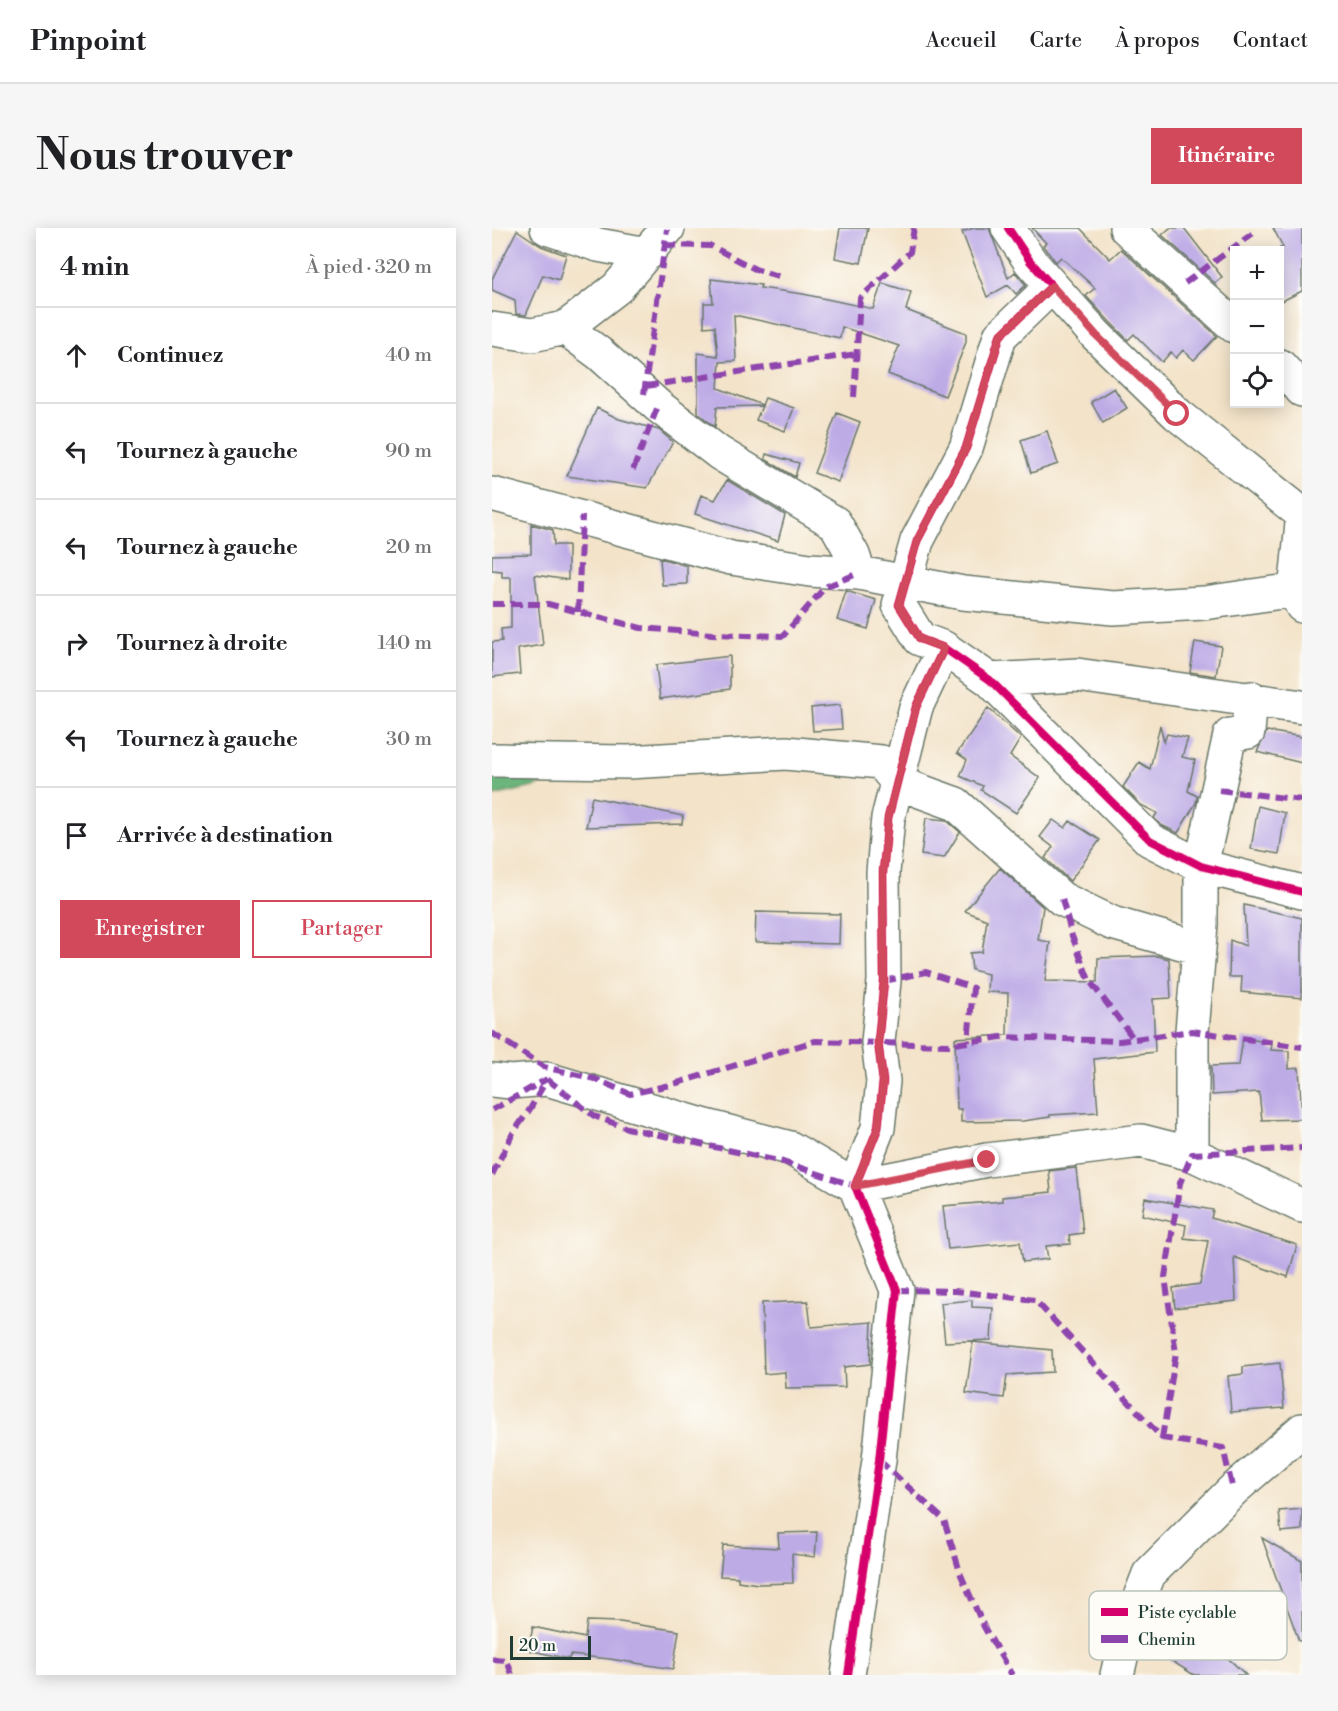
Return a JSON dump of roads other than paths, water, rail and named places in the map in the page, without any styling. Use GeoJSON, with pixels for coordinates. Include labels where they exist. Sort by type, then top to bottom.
{"type":"FeatureCollection","features":[{"type":"Feature","properties":{"kind":"street"},"geometry":{"type":"LineString","coordinates":[[547,228],[598,245],[647,254]]}},
{"type":"Feature","properties":{"kind":"street"},"geometry":{"type":"LineString","coordinates":[[492,329],[532,335],[565,328],[617,288],[668,228]]}},
{"type":"Feature","properties":{"kind":"street"},"geometry":{"type":"LineString","coordinates":[[1008,228],[1030,261],[1096,335],[1177,414],[1302,514]]}},
{"type":"Feature","properties":{"kind":"street"},"geometry":{"type":"LineString","coordinates":[[1126,228],[1230,322]]}},
{"type":"Feature","properties":{"kind":"street"},"geometry":{"type":"LineString","coordinates":[[1052,286],[1000,336],[966,448],[917,541],[899,605],[920,639],[944,648],[990,680],[1150,840],[1201,866],[1302,892]]}},
{"type":"Feature","properties":{"kind":"street"},"geometry":{"type":"LineString","coordinates":[[565,328],[600,354],[658,406],[718,453],[835,523],[853,555],[859,573]]}},
{"type":"Feature","properties":{"kind":"street"},"geometry":{"type":"LineString","coordinates":[[1284,370],[1302,390]]}},
{"type":"Feature","properties":{"kind":"street"},"geometry":{"type":"LineString","coordinates":[[492,494],[731,558],[810,570],[859,573],[963,593],[1113,608],[1300,596],[1302,523]]}},
{"type":"Feature","properties":{"kind":"street"},"geometry":{"type":"LineString","coordinates":[[855,1186],[878,1128],[883,1082],[878,1042],[884,981],[883,872],[888,818],[916,707],[944,648]]}},
{"type":"Feature","properties":{"kind":"street"},"geometry":{"type":"LineString","coordinates":[[990,680],[1077,675],[1302,707]]}},
{"type":"Feature","properties":{"kind":"street"},"geometry":{"type":"LineString","coordinates":[[1192,1154],[1192,1031],[1199,948],[1201,866],[1230,735],[1248,732],[1251,698]]}},
{"type":"Feature","properties":{"kind":"street"},"geometry":{"type":"LineString","coordinates":[[492,760],[628,762],[786,753],[881,762],[898,783],[956,804],[1062,899],[1112,923],[1199,948]]}},
{"type":"Feature","properties":{"kind":"street"},"geometry":{"type":"LineString","coordinates":[[492,1080],[511,1082],[547,1079],[705,1126],[790,1148],[855,1186],[897,1290],[879,1460],[848,1675]]}},
{"type":"Feature","properties":{"kind":"street"},"geometry":{"type":"LineString","coordinates":[[855,1186],[987,1160],[1141,1140],[1192,1154],[1302,1206]]}},
{"type":"Feature","properties":{"kind":"street"},"geometry":{"type":"LineString","coordinates":[[1142,1591],[1149,1574],[1233,1490],[1302,1430]]}},
{"type":"Feature","properties":{"kind":"street"},"geometry":{"type":"LineString","coordinates":[[1117,1675],[1121,1660]]}}]}
